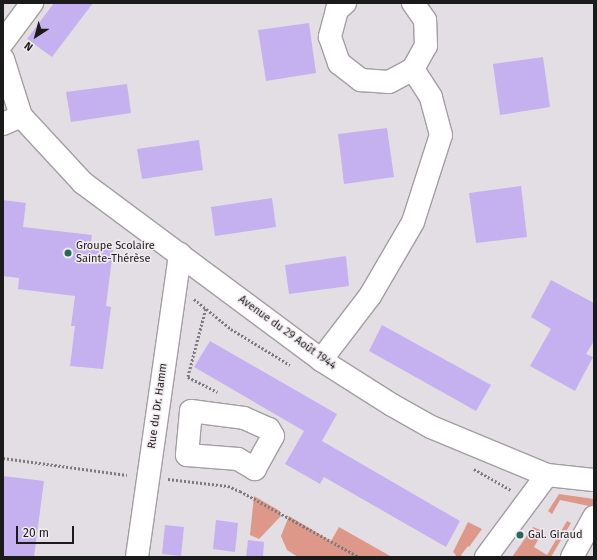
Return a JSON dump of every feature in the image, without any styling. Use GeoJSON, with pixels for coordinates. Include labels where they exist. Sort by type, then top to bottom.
{"type":"FeatureCollection","features":[{"type":"Feature","properties":{"kind":"street"},"geometry":{"type":"LineString","coordinates":[[3,42],[32,3]]}},
{"type":"Feature","properties":{"kind":"street"},"geometry":{"type":"LineString","coordinates":[[338,5],[330,37],[339,63],[361,80],[389,82],[413,69],[426,46],[425,20],[414,3]]}},
{"type":"Feature","properties":{"kind":"street"},"geometry":{"type":"LineString","coordinates":[[3,59],[12,120]]}},
{"type":"Feature","properties":{"kind":"street"},"geometry":{"type":"LineString","coordinates":[[322,360],[370,296],[413,222],[439,142],[441,135],[431,97],[413,69]]}},
{"type":"Feature","properties":{"kind":"street","name":"Avenue du 29 Août 1944"},"geometry":{"type":"LineString","coordinates":[[12,120],[83,183],[322,360],[392,405],[431,427],[547,475],[592,477]]}},
{"type":"Feature","properties":{"kind":"street","name":"Rue du Dr. Hamm"},"geometry":{"type":"LineString","coordinates":[[137,557],[180,254]]}},
{"type":"Feature","properties":{"kind":"street"},"geometry":{"type":"LineString","coordinates":[[486,557],[547,475]]}},
{"type":"Feature","properties":{"kind":"street"},"geometry":{"type":"LineString","coordinates":[[572,557],[594,517]]}},
{"type":"Feature","properties":{"kind":"path"},"geometry":{"type":"LineString","coordinates":[[3,458],[228,486],[240,491],[359,557]]}},
{"type":"Feature","properties":{"kind":"shaded area"},"geometry":{"type":"Polygon","coordinates":[[[559,494],[594,499],[594,507],[560,500],[552,514],[548,511],[559,494]]]}},
{"type":"Feature","properties":{"kind":"shaded area"},"geometry":{"type":"Polygon","coordinates":[[[254,496],[280,511],[281,516],[259,539],[250,535],[254,496]]]}},
{"type":"Feature","properties":{"kind":"shaded area"},"geometry":{"type":"Polygon","coordinates":[[[289,516],[331,541],[339,527],[392,557],[298,557],[287,550],[281,536],[289,516]]]}},
{"type":"Feature","properties":{"kind":"shaded area"},"geometry":{"type":"Polygon","coordinates":[[[567,521],[571,523],[551,557],[512,557],[533,527],[543,531],[534,547],[547,555],[567,521]]]}},
{"type":"Feature","properties":{"kind":"shaded area"},"geometry":{"type":"Polygon","coordinates":[[[468,522],[482,529],[461,555],[463,557],[455,557],[456,555],[453,552],[468,522]]]}},
{"type":"Feature","properties":{"kind":"building"},"geometry":{"type":"Polygon","coordinates":[[[54,3],[93,3],[52,57],[27,39],[54,3]]]}},
{"type":"Feature","properties":{"kind":"building"},"geometry":{"type":"Polygon","coordinates":[[[309,23],[316,73],[266,81],[258,30],[309,23]]]}},
{"type":"Feature","properties":{"kind":"building"},"geometry":{"type":"Polygon","coordinates":[[[543,57],[550,107],[500,115],[493,64],[543,57]]]}},
{"type":"Feature","properties":{"kind":"building"},"geometry":{"type":"Polygon","coordinates":[[[127,84],[131,113],[71,122],[66,92],[127,84]]]}},
{"type":"Feature","properties":{"kind":"building"},"geometry":{"type":"Polygon","coordinates":[[[387,128],[394,177],[344,184],[338,134],[387,128]]]}},
{"type":"Feature","properties":{"kind":"building"},"geometry":{"type":"Polygon","coordinates":[[[199,140],[203,170],[142,179],[137,149],[199,140]]]}},
{"type":"Feature","properties":{"kind":"building"},"geometry":{"type":"Polygon","coordinates":[[[521,186],[527,237],[476,243],[469,193],[521,186]]]}},
{"type":"Feature","properties":{"kind":"building"},"geometry":{"type":"Polygon","coordinates":[[[272,198],[276,227],[215,236],[211,207],[272,198]]]}},
{"type":"Feature","properties":{"kind":"building"},"geometry":{"type":"Polygon","coordinates":[[[3,200],[26,203],[23,227],[92,235],[90,247],[113,250],[106,306],[111,307],[103,369],[70,366],[75,326],[71,326],[75,296],[18,289],[19,278],[3,276],[3,200]]]}},
{"type":"Feature","properties":{"kind":"building"},"geometry":{"type":"Polygon","coordinates":[[[346,256],[349,286],[289,294],[285,265],[346,256]]]}},
{"type":"Feature","properties":{"kind":"building"},"geometry":{"type":"Polygon","coordinates":[[[551,280],[594,303],[594,341],[586,354],[593,357],[575,391],[530,366],[551,329],[531,317],[551,280]]]}},
{"type":"Feature","properties":{"kind":"building"},"geometry":{"type":"Polygon","coordinates":[[[382,325],[491,385],[476,411],[369,351],[382,325]]]}},
{"type":"Feature","properties":{"kind":"building"},"geometry":{"type":"Polygon","coordinates":[[[210,341],[337,414],[322,441],[460,521],[446,547],[324,477],[320,484],[285,464],[304,431],[194,367],[210,341]]]}},
{"type":"Feature","properties":{"kind":"building"},"geometry":{"type":"Polygon","coordinates":[[[3,476],[44,481],[34,557],[3,557],[3,476]]]}},
{"type":"Feature","properties":{"kind":"building"},"geometry":{"type":"Polygon","coordinates":[[[216,520],[238,523],[235,552],[213,549],[216,520]]]}},
{"type":"Feature","properties":{"kind":"building"},"geometry":{"type":"Polygon","coordinates":[[[165,525],[184,527],[181,556],[162,554],[165,525]]]}},
{"type":"Feature","properties":{"kind":"building"},"geometry":{"type":"Polygon","coordinates":[[[248,540],[264,542],[263,557],[246,557],[248,540]]]}},
{"type":"Feature","properties":{"kind":"place","name":"Groupe Scolaire Sainte-Thérèse"},"geometry":{"type":"Point","coordinates":[68,253]}},
{"type":"Feature","properties":{"kind":"place","name":"Gal. Giraud"},"geometry":{"type":"Point","coordinates":[520,535]}}]}
